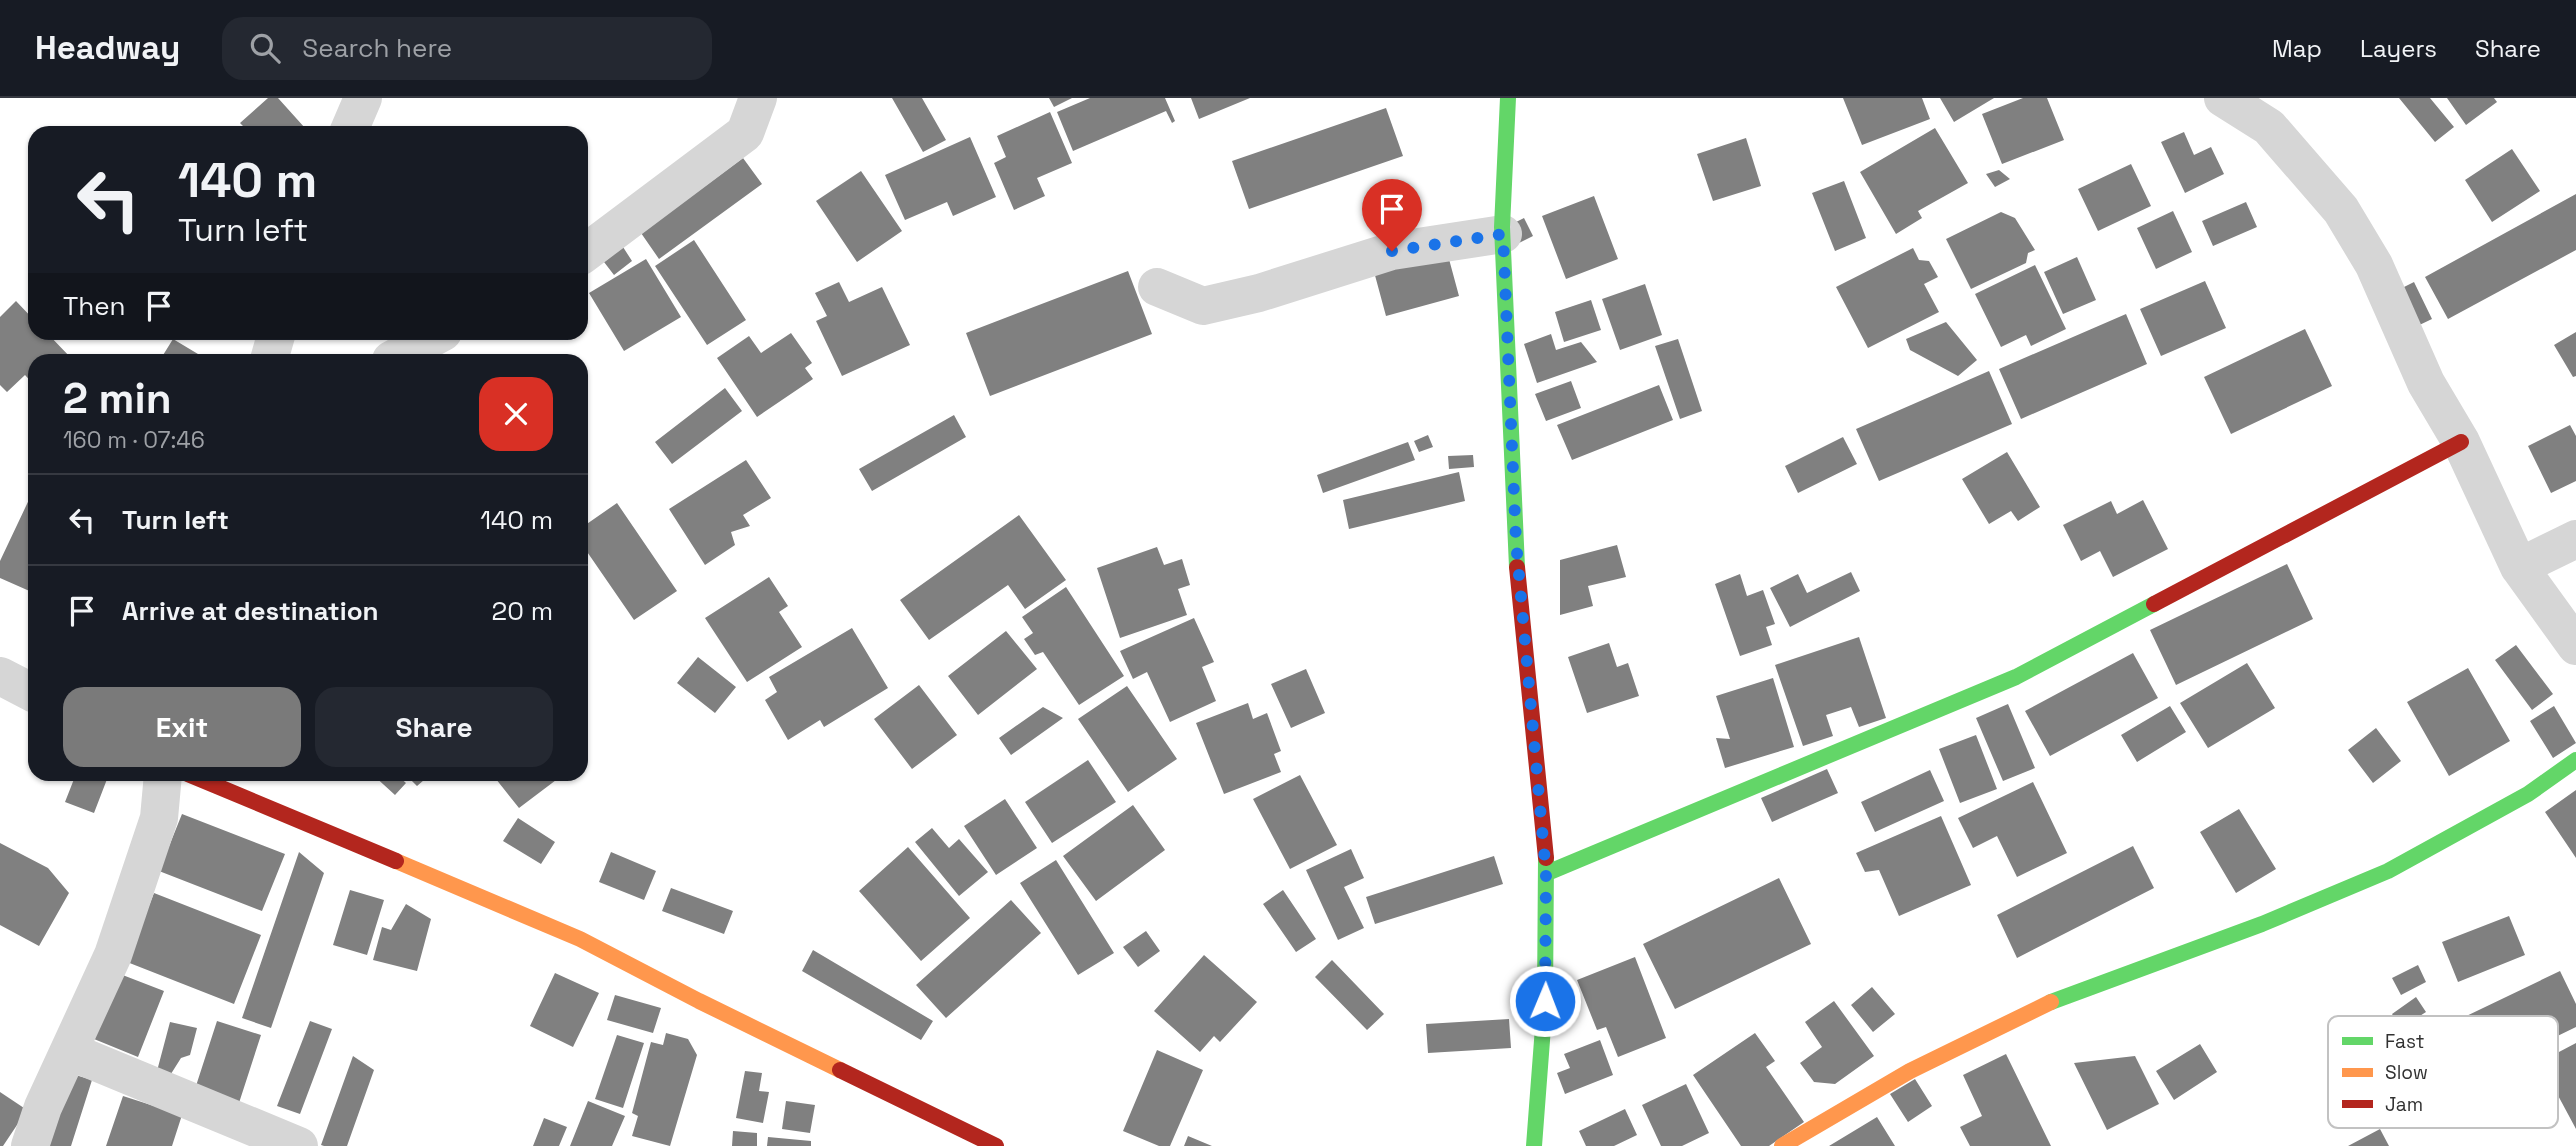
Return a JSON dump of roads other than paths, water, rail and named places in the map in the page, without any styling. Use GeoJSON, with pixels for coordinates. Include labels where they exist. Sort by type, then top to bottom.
{"type":"FeatureCollection","features":[{"type":"Feature","properties":{"kind":"street"},"geometry":{"type":"LineString","coordinates":[[351,126],[363,98]]}},
{"type":"Feature","properties":{"kind":"street"},"geometry":{"type":"LineString","coordinates":[[588,251],[745,133],[758,98]]}},
{"type":"Feature","properties":{"kind":"street"},"geometry":{"type":"LineString","coordinates":[[1508,98],[1503,234],[1516,542],[1546,873],[1545,1001],[1534,1146]]}},
{"type":"Feature","properties":{"kind":"street"},"geometry":{"type":"LineString","coordinates":[[2223,98],[2269,127],[2341,210],[2374,265],[2426,383],[2461,442],[2519,566],[2576,646]]}},
{"type":"Feature","properties":{"kind":"street"},"geometry":{"type":"LineString","coordinates":[[1157,287],[1203,306],[1259,293],[1392,251],[1503,234]]}},
{"type":"Feature","properties":{"kind":"street"},"geometry":{"type":"LineString","coordinates":[[402,354],[428,340]]}},
{"type":"Feature","properties":{"kind":"street"},"geometry":{"type":"LineString","coordinates":[[1546,873],[2016,677],[2461,442]]}},
{"type":"Feature","properties":{"kind":"street"},"geometry":{"type":"LineString","coordinates":[[2519,566],[2576,539]]}},
{"type":"Feature","properties":{"kind":"street"},"geometry":{"type":"LineString","coordinates":[[0,676],[28,690]]}},
{"type":"Feature","properties":{"kind":"street"},"geometry":{"type":"LineString","coordinates":[[1783,1146],[1910,1072],[2040,1006],[2262,924],[2388,871],[2528,794],[2576,761]]}},
{"type":"Feature","properties":{"kind":"street"},"geometry":{"type":"LineString","coordinates":[[30,1146],[43,1107],[117,943],[159,818],[162,781]]}},
{"type":"Feature","properties":{"kind":"street"},"geometry":{"type":"LineString","coordinates":[[205,781],[580,939],[699,1001],[996,1146]]}},
{"type":"Feature","properties":{"kind":"street"},"geometry":{"type":"LineString","coordinates":[[69,1051],[299,1146]]}}]}
